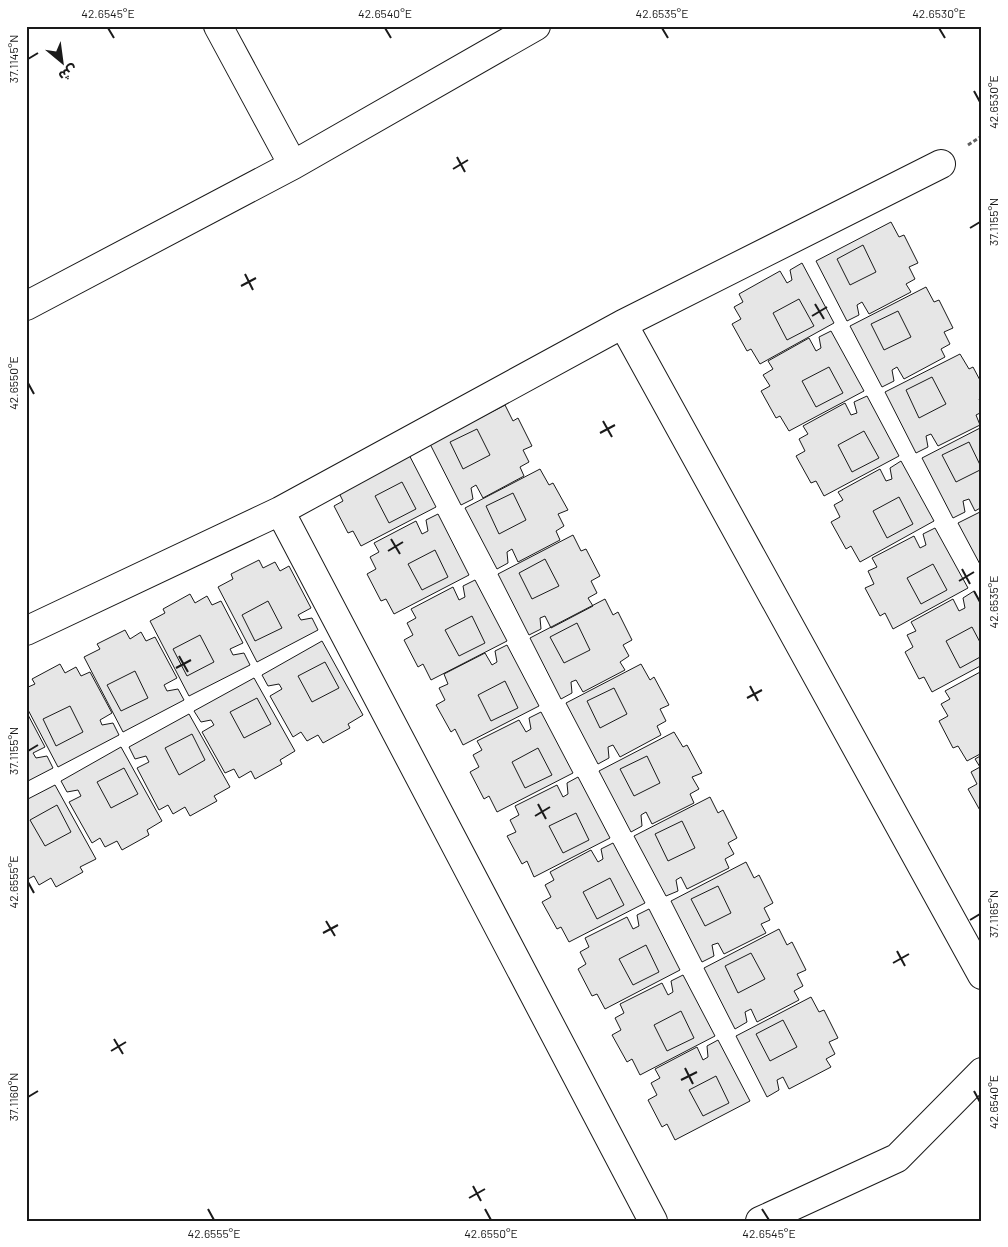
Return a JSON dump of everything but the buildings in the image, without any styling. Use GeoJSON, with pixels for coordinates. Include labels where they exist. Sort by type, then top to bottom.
{"type":"FeatureCollection","features":[{"type":"Feature","properties":{"kind":"street"},"geometry":{"type":"LineString","coordinates":[[218,26],[293,165]]}},
{"type":"Feature","properties":{"kind":"street"},"geometry":{"type":"LineString","coordinates":[[26,306],[293,165],[536,26]]}},
{"type":"Feature","properties":{"kind":"street"},"geometry":{"type":"LineString","coordinates":[[26,631],[280,511],[623,324],[941,164]]}},
{"type":"Feature","properties":{"kind":"street"},"geometry":{"type":"LineString","coordinates":[[623,324],[982,975]]}},
{"type":"Feature","properties":{"kind":"street"},"geometry":{"type":"LineString","coordinates":[[280,511],[653,1221]]}},
{"type":"Feature","properties":{"kind":"street"},"geometry":{"type":"LineString","coordinates":[[760,1221],[897,1158],[982,1072]]}}]}
